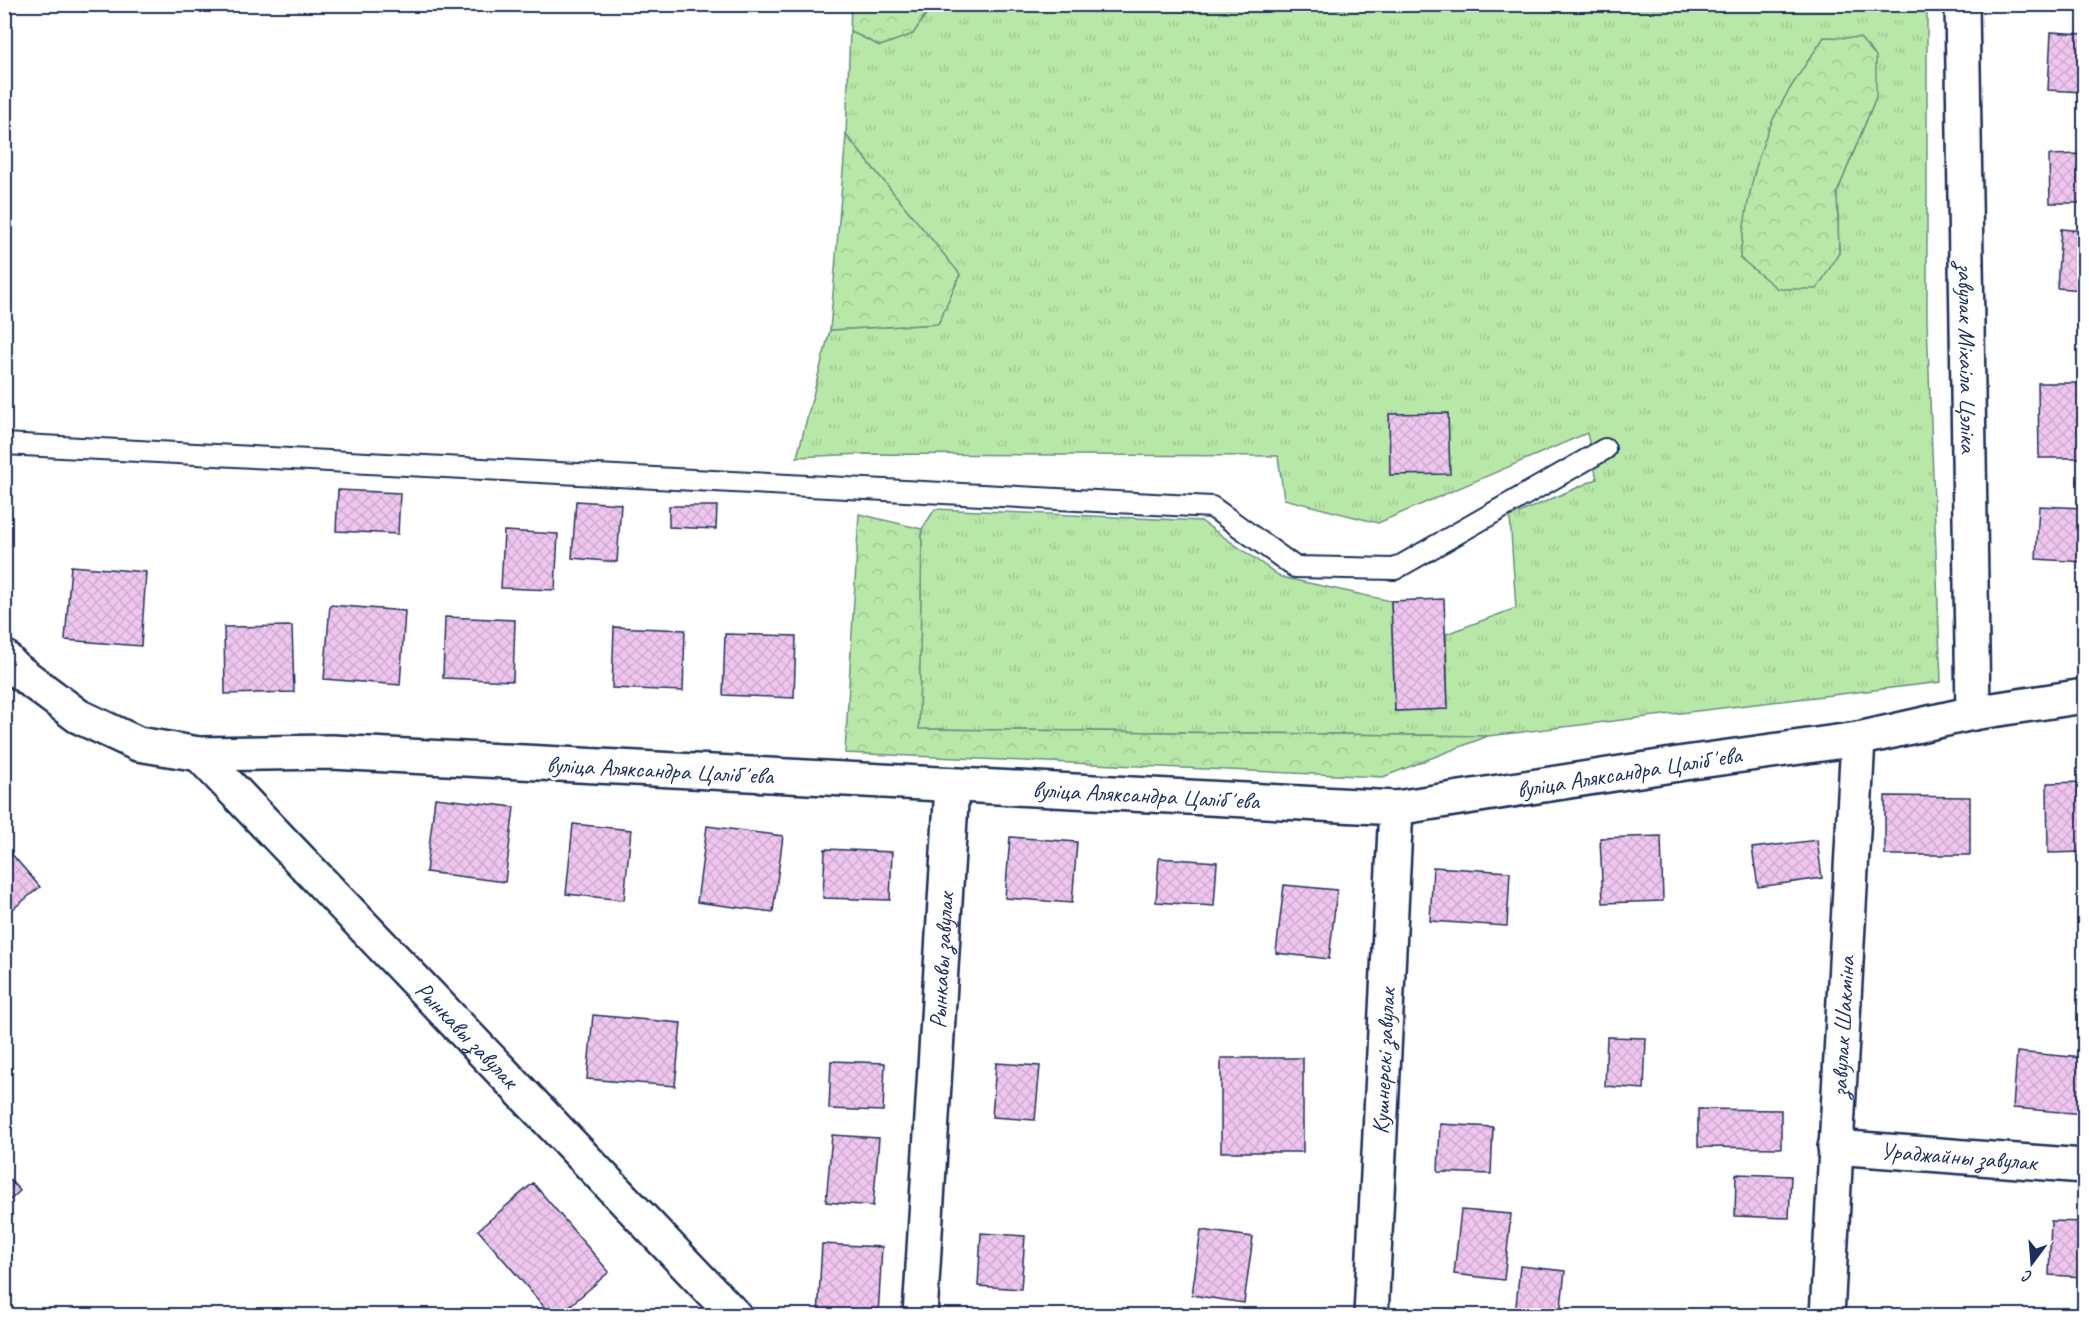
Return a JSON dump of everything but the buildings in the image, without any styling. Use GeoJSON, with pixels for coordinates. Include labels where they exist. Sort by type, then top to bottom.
{"type":"FeatureCollection","features":[{"type":"Feature","properties":{"kind":"street","name":"завулак Міхаіла Цэліка"},"geometry":{"type":"LineString","coordinates":[[1962,4],[1973,713]]}},
{"type":"Feature","properties":{"kind":"street","name":"вуліца Аляксандра Цалібʼева"},"geometry":{"type":"LineString","coordinates":[[4,657],[14,668],[78,716],[138,744],[199,754],[332,752],[1396,808],[1685,763],[1858,739],[1973,713],[2085,696]]}},
{"type":"Feature","properties":{"kind":"street","name":"завулак Шакміна"},"geometry":{"type":"LineString","coordinates":[[1827,1316],[1858,739]]}},
{"type":"Feature","properties":{"kind":"street","name":"Рынкавы завулак"},"geometry":{"type":"LineString","coordinates":[[199,754],[735,1316]]}},
{"type":"Feature","properties":{"kind":"street","name":"Рынкавы завулак"},"geometry":{"type":"LineString","coordinates":[[920,1316],[952,786]]}},
{"type":"Feature","properties":{"kind":"street","name":"Кушнерскі завулак"},"geometry":{"type":"LineString","coordinates":[[1371,1316],[1396,808]]}},
{"type":"Feature","properties":{"kind":"street","name":"Ураджайны завулак"},"geometry":{"type":"LineString","coordinates":[[1835,1147],[2085,1166]]}},
{"type":"Feature","properties":{"kind":"lane"},"geometry":{"type":"LineString","coordinates":[[4,444],[1212,507],[1295,567],[1395,569],[1605,448]]}},
{"type":"Feature","properties":{"kind":"green space"},"geometry":{"type":"Polygon","coordinates":[[[851,4],[932,5],[913,34],[880,46],[850,31],[851,4]]]}},
{"type":"Feature","properties":{"kind":"green space"},"geometry":{"type":"Polygon","coordinates":[[[932,4],[1927,5],[1927,321],[1941,682],[1488,736],[918,729],[922,529],[935,509],[1201,521],[1281,577],[1391,601],[1395,711],[1448,709],[1446,634],[1516,608],[1510,517],[1597,479],[1587,433],[1378,523],[1284,499],[1278,456],[862,454],[797,457],[830,330],[938,324],[960,275],[846,135],[850,31],[880,46],[913,34],[932,4]],[[1876,97],[1740,258],[1839,253],[1837,193],[1876,97]]]}},
{"type":"Feature","properties":{"kind":"green space"},"geometry":{"type":"Polygon","coordinates":[[[1824,37],[1860,38],[1876,56],[1876,97],[1837,193],[1839,253],[1817,289],[1778,289],[1740,258],[1746,213],[1755,170],[1769,127],[1791,87],[1824,37]]]}},
{"type":"Feature","properties":{"kind":"green space"},"geometry":{"type":"Polygon","coordinates":[[[846,135],[960,274],[938,324],[830,330],[846,135]]]}},
{"type":"Feature","properties":{"kind":"green space"},"geometry":{"type":"Polygon","coordinates":[[[859,514],[922,529],[919,729],[1488,736],[1383,777],[845,753],[859,514]]]}}]}
